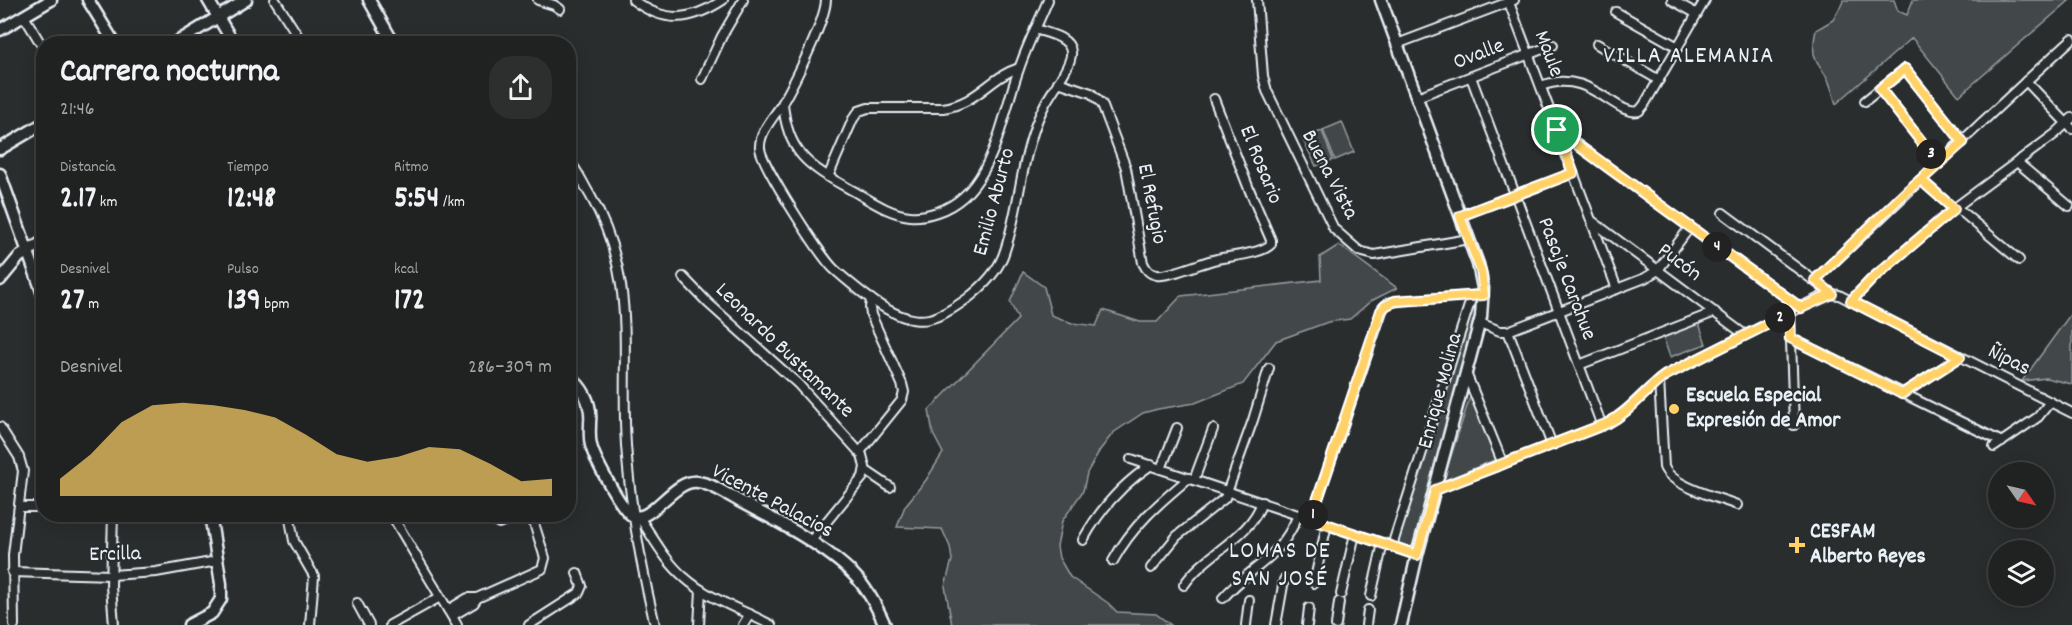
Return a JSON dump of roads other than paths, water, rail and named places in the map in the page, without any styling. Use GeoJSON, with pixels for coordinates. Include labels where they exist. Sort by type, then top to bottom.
{"type":"FeatureCollection","features":[{"type":"Feature","properties":{"kind":"main road"},"geometry":{"type":"LineString","coordinates":[[0,30],[51,0]]}},
{"type":"Feature","properties":{"kind":"main road"},"geometry":{"type":"LineString","coordinates":[[88,0],[110,36]]}},
{"type":"Feature","properties":{"kind":"main road"},"geometry":{"type":"LineString","coordinates":[[208,0],[229,36]]}},
{"type":"Feature","properties":{"kind":"main road"},"geometry":{"type":"LineString","coordinates":[[192,36],[246,0]]}},
{"type":"Feature","properties":{"kind":"main road"},"geometry":{"type":"LineString","coordinates":[[369,0],[386,36]]}},
{"type":"Feature","properties":{"kind":"main road","name":"Enrique Molina"},"geometry":{"type":"LineString","coordinates":[[1381,0],[1481,271],[1478,296],[1480,323],[1417,555],[1401,625]]}},
{"type":"Feature","properties":{"kind":"main road"},"geometry":{"type":"LineString","coordinates":[[0,149],[36,128]]}},
{"type":"Feature","properties":{"kind":"main road"},"geometry":{"type":"LineString","coordinates":[[0,174],[36,277]]}},
{"type":"Feature","properties":{"kind":"main road"},"geometry":{"type":"LineString","coordinates":[[0,279],[26,251],[36,245]]}},
{"type":"Feature","properties":{"kind":"main road"},"geometry":{"type":"LineString","coordinates":[[576,383],[585,395],[590,409],[592,451],[622,503],[629,512],[637,517]]}},
{"type":"Feature","properties":{"kind":"main road","name":"Vicente Palacios"},"geometry":{"type":"LineString","coordinates":[[637,517],[648,514],[683,485],[692,482],[700,483],[732,497],[810,542],[855,575],[872,598],[885,625]]}},
{"type":"Feature","properties":{"kind":"main road"},"geometry":{"type":"LineString","coordinates":[[189,625],[208,616],[219,604],[222,589],[211,522]]}},
{"type":"Feature","properties":{"kind":"street"},"geometry":{"type":"LineString","coordinates":[[275,0],[298,36]]}},
{"type":"Feature","properties":{"kind":"street"},"geometry":{"type":"LineString","coordinates":[[538,0],[554,4],[560,9]]}},
{"type":"Feature","properties":{"kind":"street"},"geometry":{"type":"LineString","coordinates":[[633,0],[642,3],[656,14],[679,17],[696,14],[723,0]]}},
{"type":"Feature","properties":{"kind":"street"},"geometry":{"type":"LineString","coordinates":[[702,79],[718,43],[743,0]]}},
{"type":"Feature","properties":{"kind":"street","name":"Emilio Aburto"},"geometry":{"type":"LineString","coordinates":[[826,0],[819,25],[783,102],[762,135],[760,145],[762,156],[819,252],[831,266],[871,299],[911,319],[931,319],[946,313],[964,301],[993,274],[1002,259],[1013,224],[1033,131],[1070,61],[1070,47],[1062,39],[1035,29]]}},
{"type":"Feature","properties":{"kind":"street"},"geometry":{"type":"LineString","coordinates":[[783,102],[787,129],[793,146],[806,162],[828,177],[903,215],[920,216],[948,207],[970,190],[989,158],[1003,126],[1019,68],[1048,0]]}},
{"type":"Feature","properties":{"kind":"street","name":"Buena Vista"},"geometry":{"type":"LineString","coordinates":[[1257,0],[1263,76],[1267,91],[1325,213],[1337,232],[1359,251],[1374,255],[1469,239]]}},
{"type":"Feature","properties":{"kind":"street"},"geometry":{"type":"LineString","coordinates":[[1672,0],[1697,14]]}},
{"type":"Feature","properties":{"kind":"street"},"geometry":{"type":"LineString","coordinates":[[1541,86],[1557,81],[1574,82],[1598,92],[1629,111],[1636,112],[1644,105],[1705,0]]}},
{"type":"Feature","properties":{"kind":"street"},"geometry":{"type":"LineString","coordinates":[[1397,44],[1510,1]]}},
{"type":"Feature","properties":{"kind":"street","name":"Maule"},"geometry":{"type":"LineString","coordinates":[[1510,1],[1617,289]]}},
{"type":"Feature","properties":{"kind":"street"},"geometry":{"type":"LineString","coordinates":[[1616,12],[1678,47]]}},
{"type":"Feature","properties":{"kind":"street"},"geometry":{"type":"LineString","coordinates":[[24,16],[36,36]]}},
{"type":"Feature","properties":{"kind":"street"},"geometry":{"type":"LineString","coordinates":[[1815,280],[2072,39]]}},
{"type":"Feature","properties":{"kind":"street"},"geometry":{"type":"LineString","coordinates":[[1597,44],[1659,80]]}},
{"type":"Feature","properties":{"kind":"street","name":"Ovalle"},"geometry":{"type":"LineString","coordinates":[[1417,97],[1553,45]]}},
{"type":"Feature","properties":{"kind":"street"},"geometry":{"type":"LineString","coordinates":[[828,177],[853,119],[861,110],[956,106],[970,100],[1006,73],[1019,68]]}},
{"type":"Feature","properties":{"kind":"street"},"geometry":{"type":"LineString","coordinates":[[1865,101],[1905,69],[1963,142]]}},
{"type":"Feature","properties":{"kind":"street","name":"Pasaje Carahue"},"geometry":{"type":"LineString","coordinates":[[1471,77],[1602,426]]}},
{"type":"Feature","properties":{"kind":"street"},"geometry":{"type":"LineString","coordinates":[[1851,301],[1873,278],[1955,208],[2070,124],[2026,81]]}},
{"type":"Feature","properties":{"kind":"street","name":"El Refugio"},"geometry":{"type":"LineString","coordinates":[[1058,82],[1091,93],[1102,104],[1126,168],[1143,263],[1149,272],[1156,275],[1168,274],[1214,259],[1264,250],[1271,244]]}},
{"type":"Feature","properties":{"kind":"street"},"geometry":{"type":"LineString","coordinates":[[1880,89],[1939,164]]}},
{"type":"Feature","properties":{"kind":"street","name":"El Rosario"},"geometry":{"type":"LineString","coordinates":[[1214,99],[1271,244]]}},
{"type":"Feature","properties":{"kind":"street"},"geometry":{"type":"LineString","coordinates":[[1557,130],[1801,308]]}},
{"type":"Feature","properties":{"kind":"street"},"geometry":{"type":"LineString","coordinates":[[2017,162],[2068,206]]}},
{"type":"Feature","properties":{"kind":"street"},"geometry":{"type":"LineString","coordinates":[[576,173],[598,208],[610,237],[619,272],[626,333],[626,442],[643,569],[655,625]]}},
{"type":"Feature","properties":{"kind":"street"},"geometry":{"type":"LineString","coordinates":[[1460,216],[1573,173]]}},
{"type":"Feature","properties":{"kind":"street"},"geometry":{"type":"LineString","coordinates":[[1921,180],[2019,260]]}},
{"type":"Feature","properties":{"kind":"street","name":"Ñipas"},"geometry":{"type":"LineString","coordinates":[[1723,213],[1832,294],[1851,301],[2072,413]]}},
{"type":"Feature","properties":{"kind":"street","name":"Pucón"},"geometry":{"type":"LineString","coordinates":[[1591,220],[1745,335]]}},
{"type":"Feature","properties":{"kind":"street"},"geometry":{"type":"LineString","coordinates":[[1480,323],[1500,331],[1508,331],[1648,277],[1658,270],[1690,226]]}},
{"type":"Feature","properties":{"kind":"street","name":"Leonardo Bustamante"},"geometry":{"type":"LineString","coordinates":[[683,277],[708,303],[798,384],[860,452]]}},
{"type":"Feature","properties":{"kind":"street"},"geometry":{"type":"LineString","coordinates":[[1435,490],[1602,426],[1626,411],[1659,380],[1745,335],[1832,294]]}},
{"type":"Feature","properties":{"kind":"street"},"geometry":{"type":"LineString","coordinates":[[1311,519],[1380,314],[1385,306],[1395,301],[1478,296]]}},
{"type":"Feature","properties":{"kind":"street","name":"Enrique Molina"},"geometry":{"type":"LineString","coordinates":[[1392,546],[1478,296]]}},
{"type":"Feature","properties":{"kind":"street"},"geometry":{"type":"LineString","coordinates":[[810,542],[860,481],[865,470],[865,463],[860,452],[900,403],[904,392],[903,384],[872,315],[871,299]]}},
{"type":"Feature","properties":{"kind":"street"},"geometry":{"type":"LineString","coordinates":[[1579,364],[1714,312]]}},
{"type":"Feature","properties":{"kind":"street"},"geometry":{"type":"LineString","coordinates":[[1790,313],[1794,425]]}},
{"type":"Feature","properties":{"kind":"street"},"geometry":{"type":"LineString","coordinates":[[1508,331],[1552,445]]}},
{"type":"Feature","properties":{"kind":"street"},"geometry":{"type":"LineString","coordinates":[[1790,338],[2002,442]]}},
{"type":"Feature","properties":{"kind":"street"},"geometry":{"type":"LineString","coordinates":[[1902,394],[1960,357]]}},
{"type":"Feature","properties":{"kind":"street"},"geometry":{"type":"LineString","coordinates":[[1151,568],[1177,536],[1221,502],[1228,491],[1269,368]]}},
{"type":"Feature","properties":{"kind":"street"},"geometry":{"type":"LineString","coordinates":[[1466,373],[1503,464]]}},
{"type":"Feature","properties":{"kind":"street"},"geometry":{"type":"LineString","coordinates":[[1659,380],[1666,473],[1696,490],[1737,505]]}},
{"type":"Feature","properties":{"kind":"street"},"geometry":{"type":"LineString","coordinates":[[1994,447],[2038,417],[2050,402]]}},
{"type":"Feature","properties":{"kind":"street"},"geometry":{"type":"LineString","coordinates":[[0,427],[17,453],[22,466],[12,572],[14,625]]}},
{"type":"Feature","properties":{"kind":"street"},"geometry":{"type":"LineString","coordinates":[[1161,469],[1177,428]]}},
{"type":"Feature","properties":{"kind":"street"},"geometry":{"type":"LineString","coordinates":[[1113,561],[1125,540],[1146,514],[1191,479],[1213,429]]}},
{"type":"Feature","properties":{"kind":"street"},"geometry":{"type":"LineString","coordinates":[[1131,459],[1417,555]]}},
{"type":"Feature","properties":{"kind":"street"},"geometry":{"type":"LineString","coordinates":[[1083,540],[1095,518],[1111,498],[1151,465]]}},
{"type":"Feature","properties":{"kind":"street"},"geometry":{"type":"LineString","coordinates":[[865,470],[890,487]]}},
{"type":"Feature","properties":{"kind":"street"},"geometry":{"type":"LineString","coordinates":[[1184,585],[1200,565],[1249,524],[1262,502]]}},
{"type":"Feature","properties":{"kind":"street"},"geometry":{"type":"LineString","coordinates":[[19,507],[36,507]]}},
{"type":"Feature","properties":{"kind":"street"},"geometry":{"type":"LineString","coordinates":[[1223,598],[1278,549],[1298,515]]}},
{"type":"Feature","properties":{"kind":"street"},"geometry":{"type":"LineString","coordinates":[[637,517],[674,568],[685,578],[701,590],[771,625]]}},
{"type":"Feature","properties":{"kind":"street"},"geometry":{"type":"LineString","coordinates":[[113,522],[111,574],[114,625]]}},
{"type":"Feature","properties":{"kind":"street"},"geometry":{"type":"LineString","coordinates":[[291,522],[294,540],[314,576],[310,625]]}},
{"type":"Feature","properties":{"kind":"street"},"geometry":{"type":"LineString","coordinates":[[396,522],[457,625]]}},
{"type":"Feature","properties":{"kind":"street"},"geometry":{"type":"LineString","coordinates":[[450,613],[471,597],[477,598],[539,571],[544,566],[545,558],[534,522]]}},
{"type":"Feature","properties":{"kind":"street"},"geometry":{"type":"LineString","coordinates":[[1314,583],[1327,524]]}},
{"type":"Feature","properties":{"kind":"street"},"geometry":{"type":"LineString","coordinates":[[1336,625],[1355,534]]}},
{"type":"Feature","properties":{"kind":"street"},"geometry":{"type":"LineString","coordinates":[[1371,596],[1383,543]]}},
{"type":"Feature","properties":{"kind":"street","name":"Ercilla"},"geometry":{"type":"LineString","coordinates":[[12,572],[111,574],[168,572],[217,561]]}},
{"type":"Feature","properties":{"kind":"street"},"geometry":{"type":"LineString","coordinates":[[529,625],[579,593],[582,586],[577,573]]}},
{"type":"Feature","properties":{"kind":"street"},"geometry":{"type":"LineString","coordinates":[[1276,625],[1284,580]]}},
{"type":"Feature","properties":{"kind":"street"},"geometry":{"type":"LineString","coordinates":[[699,625],[701,590]]}},
{"type":"Feature","properties":{"kind":"street"},"geometry":{"type":"LineString","coordinates":[[390,625],[440,597]]}},
{"type":"Feature","properties":{"kind":"street"},"geometry":{"type":"LineString","coordinates":[[1246,625],[1249,600]]}},
{"type":"Feature","properties":{"kind":"street"},"geometry":{"type":"LineString","coordinates":[[357,603],[369,625]]}},
{"type":"Feature","properties":{"kind":"street"},"geometry":{"type":"LineString","coordinates":[[1307,625],[1309,608]]}},
{"type":"Feature","properties":{"kind":"street"},"geometry":{"type":"LineString","coordinates":[[1366,625],[1368,610]]}},
{"type":"Feature","properties":{"kind":"street"},"geometry":{"type":"LineString","coordinates":[[743,625],[750,614]]}},
{"type":"Feature","properties":{"kind":"place","name":"Escuela Especial Expresión de Amor"},"geometry":{"type":"Point","coordinates":[1674,409]}},
{"type":"Feature","properties":{"kind":"place","name":"CESFAM Alberto Reyes"},"geometry":{"type":"Point","coordinates":[1797,545]}},
{"type":"Feature","properties":{"kind":"district","name":"VILLA ALEMANIA"},"geometry":{"type":"Point","coordinates":[1689,57]}},
{"type":"Feature","properties":{"kind":"district","name":"LOMAS DE SAN JOSÉ"},"geometry":{"type":"Point","coordinates":[1280,566]}}]}
